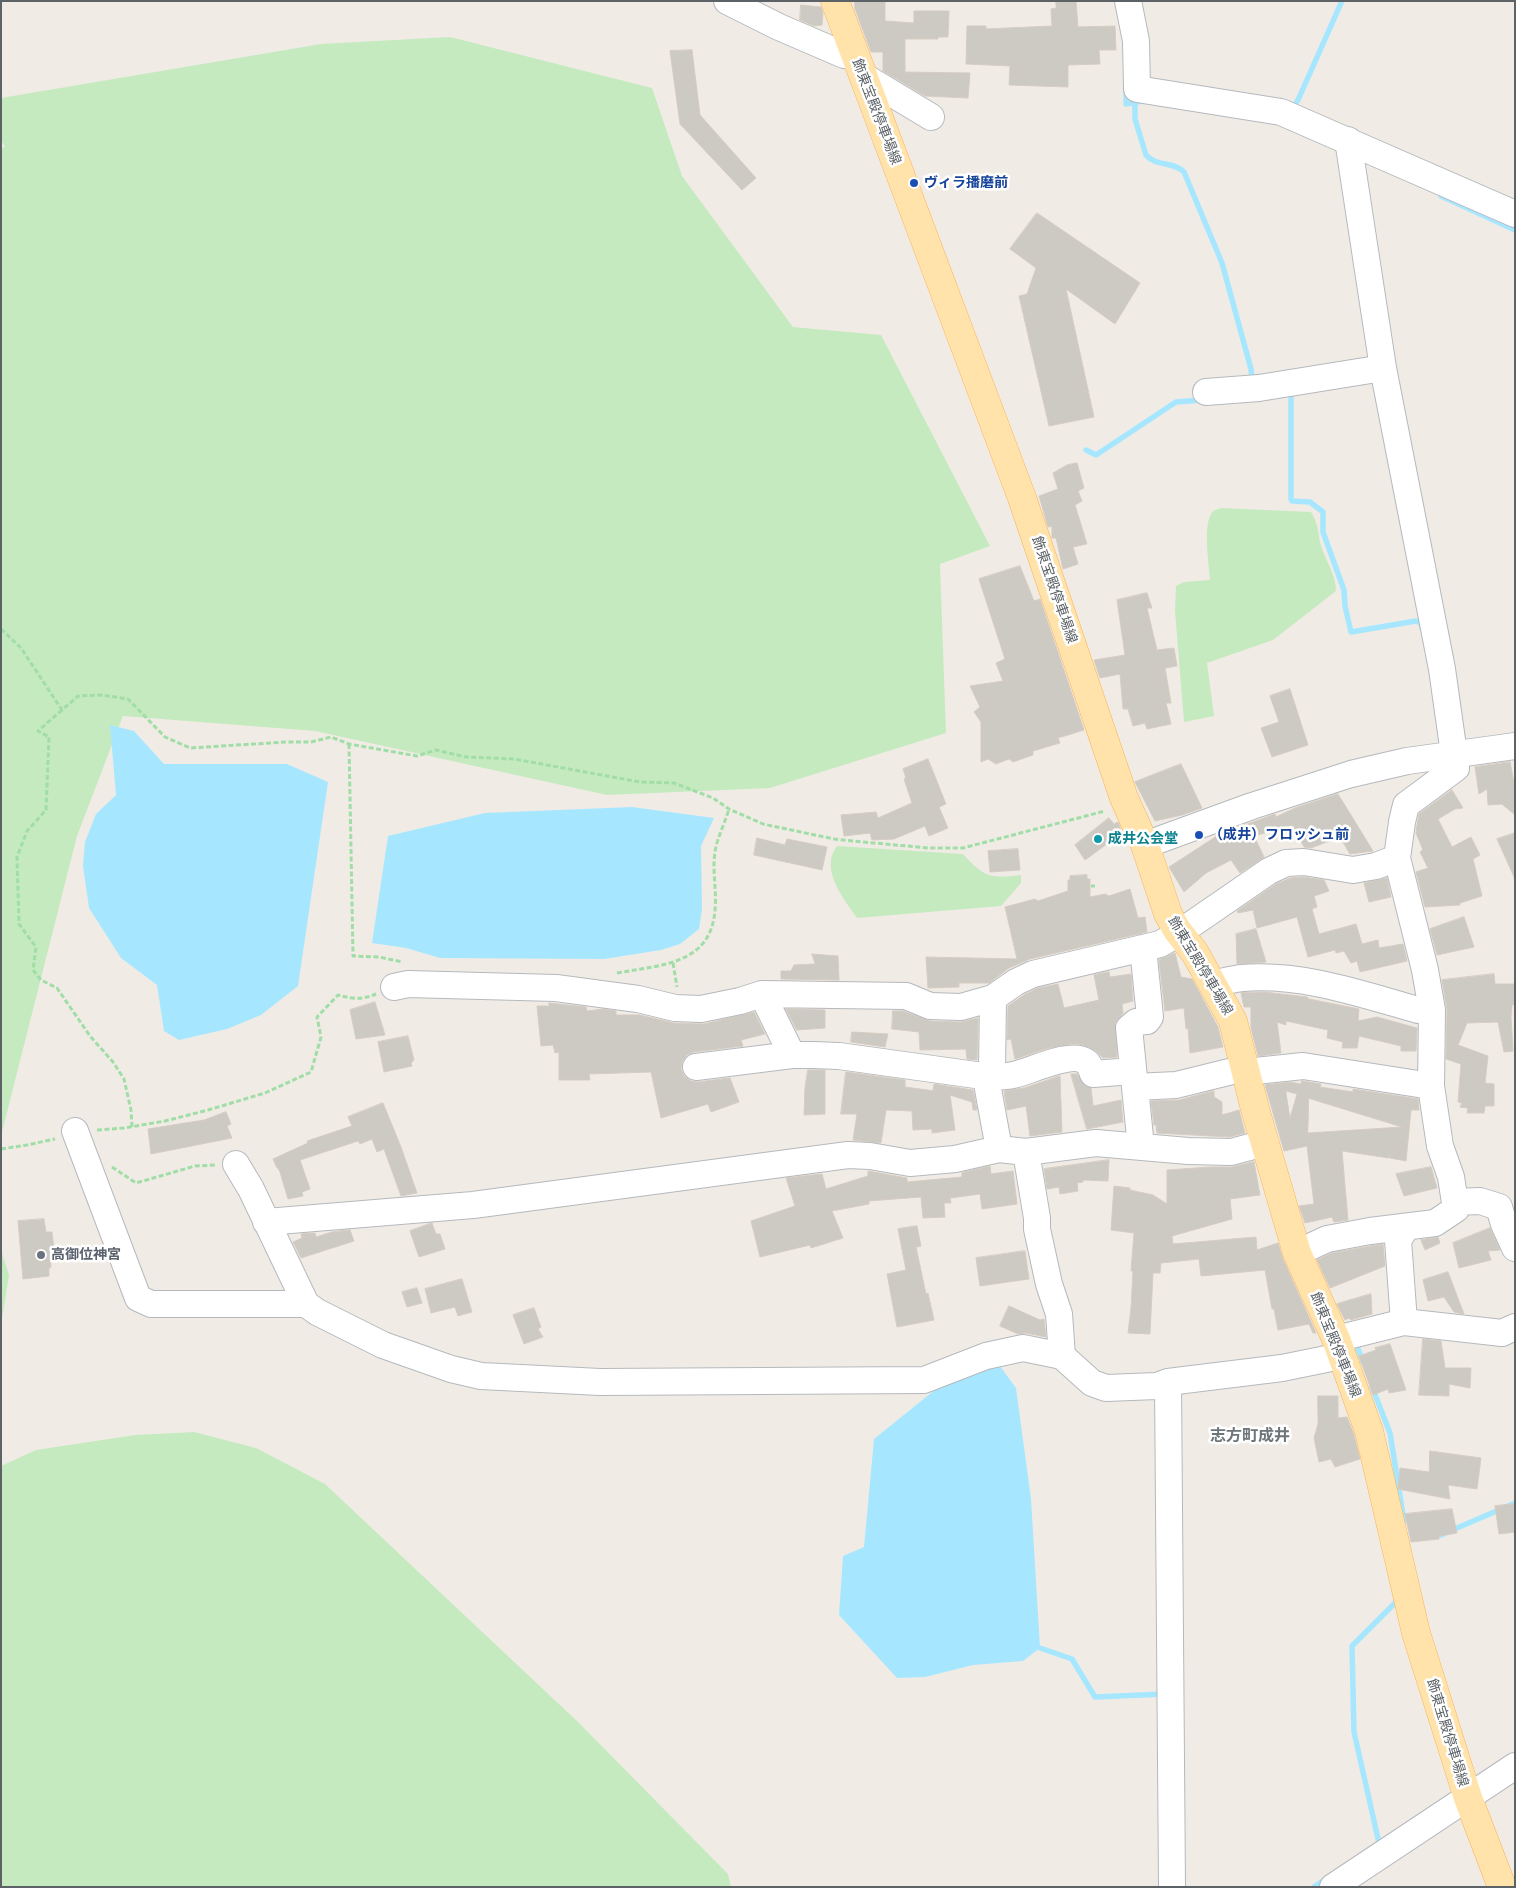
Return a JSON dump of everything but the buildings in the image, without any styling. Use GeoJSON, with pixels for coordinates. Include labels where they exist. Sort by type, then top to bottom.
{"type":"FeatureCollection","features":[{"type":"Feature","properties":{"kind":"main road","name":"飾東宝殿停車場線"},"geometry":{"type":"LineString","coordinates":[[835,1],[1022,498],[1124,798],[1145,845],[1168,914],[1179,933],[1195,953],[1233,1021],[1265,1143],[1297,1253],[1338,1348],[1370,1431],[1416,1633],[1468,1798],[1502,1887]]}},
{"type":"Feature","properties":{"kind":"street"},"geometry":{"type":"LineString","coordinates":[[727,1],[779,27],[844,55],[931,117]]}},
{"type":"Feature","properties":{"kind":"street"},"geometry":{"type":"LineString","coordinates":[[1128,1],[1136,41],[1136,89],[1281,112],[1515,214]]}},
{"type":"Feature","properties":{"kind":"street"},"geometry":{"type":"LineString","coordinates":[[1297,1253],[1327,1239],[1370,1231],[1435,1223],[1456,1210],[1451,1177],[1440,1146],[1432,1086],[1432,1010],[1425,970],[1397,858],[1406,805],[1456,768],[1442,669],[1383,368],[1348,141]]}},
{"type":"Feature","properties":{"kind":"street"},"geometry":{"type":"LineString","coordinates":[[1215,391],[1287,384],[1383,368]]}},
{"type":"Feature","properties":{"kind":"street"},"geometry":{"type":"LineString","coordinates":[[1145,845],[1252,806],[1352,774],[1407,761],[1452,746],[1515,746]]}},
{"type":"Feature","properties":{"kind":"street"},"geometry":{"type":"LineString","coordinates":[[394,987],[408,984],[556,988],[638,1000],[675,1008],[701,1009],[740,1001],[762,994],[906,996],[930,1006],[961,1007],[993,998],[1016,982],[1033,974],[1160,944],[1269,871],[1286,863],[1304,862],[1354,870],[1376,866],[1397,858]]}},
{"type":"Feature","properties":{"kind":"street"},"geometry":{"type":"LineString","coordinates":[[1141,1146],[1129,1028],[1136,1022],[1147,1021],[1150,1017],[1143,948]]}},
{"type":"Feature","properties":{"kind":"street"},"geometry":{"type":"LineString","coordinates":[[1212,984],[1242,978],[1285,978],[1336,987],[1418,1010],[1432,1010]]}},
{"type":"Feature","properties":{"kind":"street"},"geometry":{"type":"LineString","coordinates":[[762,994],[792,1055]]}},
{"type":"Feature","properties":{"kind":"street"},"geometry":{"type":"LineString","coordinates":[[993,998],[992,1071],[988,1089],[999,1149]]}},
{"type":"Feature","properties":{"kind":"street"},"geometry":{"type":"LineString","coordinates":[[696,1068],[792,1055],[839,1056],[990,1077],[1014,1075],[1036,1066],[1068,1059],[1083,1059],[1089,1064],[1093,1074],[1176,1085],[1245,1070],[1303,1066],[1432,1086]]}},
{"type":"Feature","properties":{"kind":"street"},"geometry":{"type":"LineString","coordinates":[[75,1131],[138,1298],[151,1304],[306,1304]]}},
{"type":"Feature","properties":{"kind":"street"},"geometry":{"type":"LineString","coordinates":[[266,1222],[473,1205],[848,1156],[870,1156],[910,1163],[955,1159],[999,1149],[1026,1152],[1096,1143],[1188,1151],[1232,1152],[1265,1143]]}},
{"type":"Feature","properties":{"kind":"street"},"geometry":{"type":"LineString","coordinates":[[1026,1152],[1037,1218],[1037,1229],[1049,1284],[1059,1314],[1062,1356]]}},
{"type":"Feature","properties":{"kind":"street"},"geometry":{"type":"LineString","coordinates":[[236,1164],[251,1190],[306,1304],[317,1312],[383,1346],[450,1369],[481,1376],[600,1382],[924,1380],[986,1356],[1023,1348],[1062,1356],[1092,1383],[1106,1388],[1157,1386],[1168,1382],[1282,1368],[1404,1322],[1502,1333],[1515,1327]]}},
{"type":"Feature","properties":{"kind":"street"},"geometry":{"type":"LineString","coordinates":[[1455,1202],[1480,1201],[1499,1207],[1504,1224],[1515,1248]]}},
{"type":"Feature","properties":{"kind":"street"},"geometry":{"type":"LineString","coordinates":[[1404,1322],[1398,1240],[1406,1228]]}},
{"type":"Feature","properties":{"kind":"street"},"geometry":{"type":"LineString","coordinates":[[1168,1382],[1172,1887]]}},
{"type":"Feature","properties":{"kind":"street"},"geometry":{"type":"LineString","coordinates":[[1333,1887],[1515,1766]]}},
{"type":"Feature","properties":{"kind":"path"},"geometry":{"type":"LineString","coordinates":[[1,629],[21,648],[62,710]]}},
{"type":"Feature","properties":{"kind":"path"},"geometry":{"type":"LineString","coordinates":[[132,1127],[124,1079],[113,1062],[80,1023],[58,988],[41,980],[33,970],[36,947],[19,924],[17,857],[27,831],[46,810],[49,737],[38,731],[78,696],[102,695],[128,699],[165,737],[190,748],[311,742],[331,737],[349,744],[417,756],[436,750],[466,757],[514,759],[640,782],[674,783],[714,798],[729,809],[763,824],[834,839],[929,848],[963,848],[1111,810],[1124,798]]}},
{"type":"Feature","properties":{"kind":"path"},"geometry":{"type":"LineString","coordinates":[[349,744],[353,956],[379,957],[404,963]]}},
{"type":"Feature","properties":{"kind":"path"},"geometry":{"type":"LineString","coordinates":[[616,973],[673,963],[697,950],[712,931],[715,909],[715,852],[729,809]]}},
{"type":"Feature","properties":{"kind":"path"},"geometry":{"type":"LineString","coordinates":[[673,963],[678,988]]}},
{"type":"Feature","properties":{"kind":"path"},"geometry":{"type":"LineString","coordinates":[[1,1149],[61,1137],[75,1131],[132,1127],[165,1121],[265,1093],[311,1072],[321,1037],[318,1017],[338,995],[354,999],[367,998],[394,987]]}},
{"type":"Feature","properties":{"kind":"path"},"geometry":{"type":"LineString","coordinates":[[106,1161],[136,1183],[195,1166],[236,1164]]}},
{"type":"Feature","properties":{"kind":"green space"},"geometry":{"type":"Polygon","coordinates":[[[450,37],[652,88],[682,176],[793,327],[881,335],[990,546],[940,564],[946,733],[770,788],[607,795],[315,731],[123,716],[77,836],[1,1136],[1,148],[5,147],[1,140],[1,98],[321,44],[450,37]]]}},
{"type":"Feature","properties":{"kind":"green space"},"geometry":{"type":"Polygon","coordinates":[[[1221,508],[1311,512],[1334,578],[1336,591],[1273,640],[1207,663],[1214,716],[1184,722],[1175,611],[1176,586],[1184,582],[1210,580],[1207,528],[1212,513],[1221,508]]]}},
{"type":"Feature","properties":{"kind":"green space"},"geometry":{"type":"Polygon","coordinates":[[[837,846],[963,854],[977,868],[988,875],[1002,877],[1021,875],[1021,883],[1001,906],[857,918],[840,893],[832,874],[832,855],[837,846]]]}},
{"type":"Feature","properties":{"kind":"green space"},"geometry":{"type":"Polygon","coordinates":[[[1,1250],[9,1275],[1,1325],[1,1250]]]}},
{"type":"Feature","properties":{"kind":"green space"},"geometry":{"type":"Polygon","coordinates":[[[194,1432],[256,1448],[325,1484],[578,1722],[728,1874],[731,1887],[1,1887],[1,1466],[36,1450],[135,1435],[194,1432]]]}},
{"type":"Feature","properties":{"kind":"water"},"geometry":{"type":"Polygon","coordinates":[[[110,725],[134,731],[164,764],[287,764],[328,782],[298,986],[261,1015],[227,1029],[179,1040],[164,1031],[157,985],[121,958],[89,908],[83,866],[85,842],[96,814],[116,795],[110,725]]]}},
{"type":"Feature","properties":{"kind":"water"},"geometry":{"type":"Polygon","coordinates":[[[632,807],[714,818],[701,846],[702,909],[699,929],[680,944],[661,950],[604,959],[440,958],[406,948],[372,943],[388,836],[485,813],[632,807]]]}},
{"type":"Feature","properties":{"kind":"water"},"geometry":{"type":"Polygon","coordinates":[[[997,1362],[1016,1388],[1031,1499],[1040,1648],[1023,1661],[973,1665],[925,1677],[897,1678],[839,1615],[843,1556],[864,1547],[874,1439],[936,1389],[997,1362]]]}},
{"type":"Feature","properties":{"kind":"waterway"},"geometry":{"type":"LineString","coordinates":[[1289,106],[1293,107],[1298,100],[1342,1]]}},
{"type":"Feature","properties":{"kind":"waterway"},"geometry":{"type":"LineString","coordinates":[[1126,89],[1126,104],[1142,101]]}},
{"type":"Feature","properties":{"kind":"waterway"},"geometry":{"type":"LineString","coordinates":[[1135,102],[1135,119],[1146,155],[1150,159],[1175,166],[1184,172],[1222,263],[1251,369],[1252,380]]}},
{"type":"Feature","properties":{"kind":"waterway"},"geometry":{"type":"LineString","coordinates":[[1441,196],[1515,230]]}},
{"type":"Feature","properties":{"kind":"waterway"},"geometry":{"type":"LineString","coordinates":[[1289,389],[1291,394],[1291,499],[1292,501],[1310,502],[1323,512],[1323,532],[1344,590],[1345,606],[1351,632],[1416,621],[1421,623],[1422,628]]}},
{"type":"Feature","properties":{"kind":"waterway"},"geometry":{"type":"LineString","coordinates":[[1086,450],[1096,455],[1176,402],[1202,400]]}},
{"type":"Feature","properties":{"kind":"waterway"},"geometry":{"type":"LineString","coordinates":[[1357,1346],[1363,1362]]}},
{"type":"Feature","properties":{"kind":"waterway"},"geometry":{"type":"LineString","coordinates":[[1372,1387],[1390,1433],[1404,1521]]}},
{"type":"Feature","properties":{"kind":"waterway"},"geometry":{"type":"LineString","coordinates":[[1433,1533],[1441,1535],[1515,1503]]}},
{"type":"Feature","properties":{"kind":"waterway"},"geometry":{"type":"LineString","coordinates":[[1379,1843],[1354,1732],[1352,1646],[1397,1601]]}},
{"type":"Feature","properties":{"kind":"waterway"},"geometry":{"type":"LineString","coordinates":[[1040,1648],[1072,1659],[1095,1697],[1165,1694]]}},
{"type":"Feature","properties":{"kind":"waterway"},"geometry":{"type":"LineString","coordinates":[[1314,1887],[1327,1878]]}},
{"type":"Feature","properties":{"kind":"place","name":"ヴィラ播磨前"},"geometry":{"type":"Point","coordinates":[914,183]}},
{"type":"Feature","properties":{"kind":"place","name":"（成井）フロッシュ前"},"geometry":{"type":"Point","coordinates":[1199,835]}},
{"type":"Feature","properties":{"kind":"place","name":"成井公会堂"},"geometry":{"type":"Point","coordinates":[1098,839]}},
{"type":"Feature","properties":{"kind":"place","name":"高御位神宮"},"geometry":{"type":"Point","coordinates":[41,1255]}},
{"type":"Feature","properties":{"kind":"district","name":"志方町成井"},"geometry":{"type":"Point","coordinates":[1250,1437]}}]}
